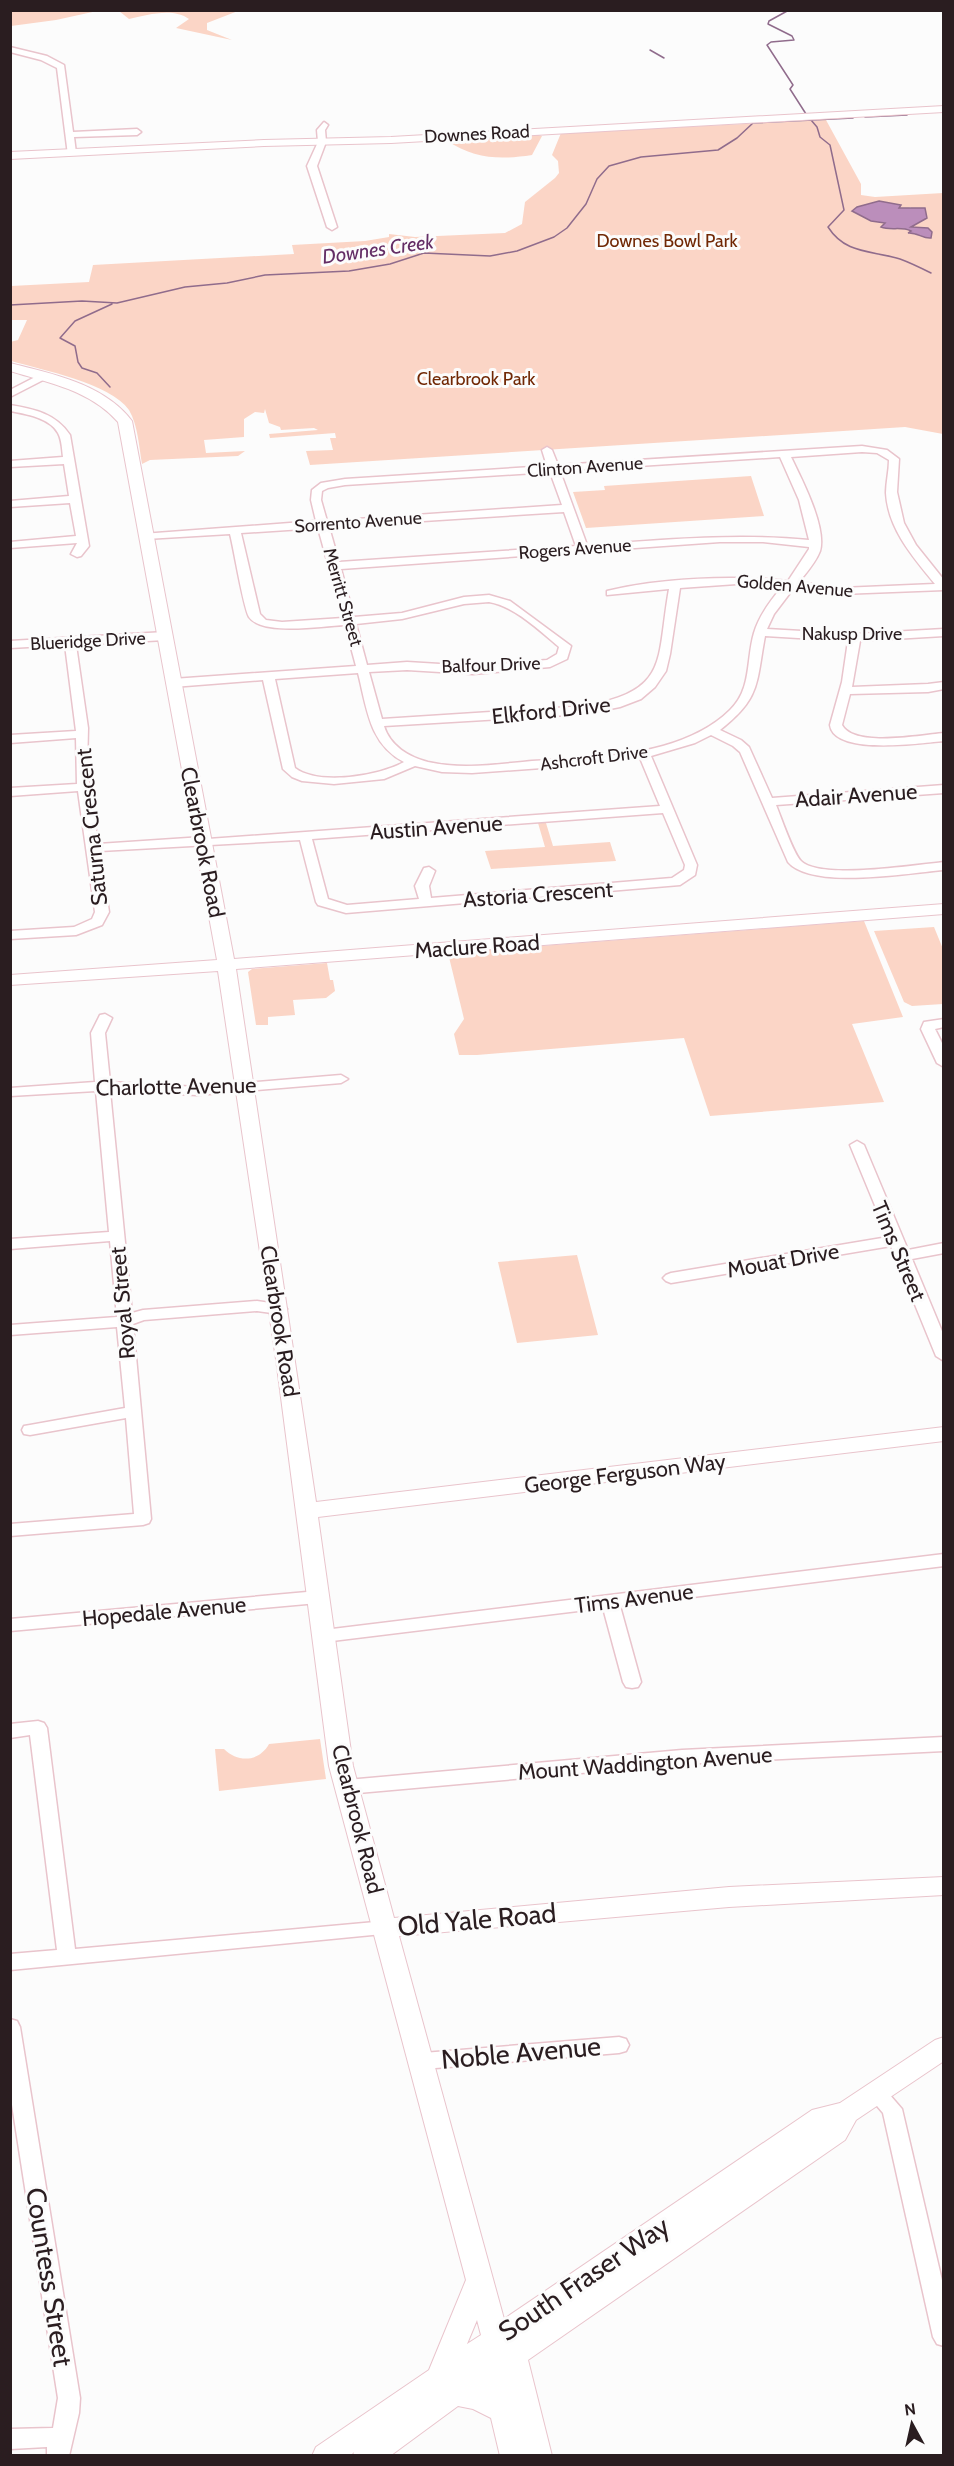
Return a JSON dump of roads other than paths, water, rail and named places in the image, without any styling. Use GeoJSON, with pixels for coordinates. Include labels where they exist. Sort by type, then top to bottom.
{"type":"FeatureCollection","features":[{"type":"Feature","properties":{"kind":"main road","name":"Downes Road"},"geometry":{"type":"LineString","coordinates":[[10,156],[944,109]]}},
{"type":"Feature","properties":{"kind":"main road","name":"Clearbrook Road"},"geometry":{"type":"LineString","coordinates":[[10,368],[100,397],[114,407],[125,421],[226,961],[279,1309],[341,1766],[501,2354],[538,2456]]}},
{"type":"Feature","properties":{"kind":"main road","name":"Maclure Road"},"geometry":{"type":"LineString","coordinates":[[10,980],[944,902]]}},
{"type":"Feature","properties":{"kind":"main road","name":"Maclure Road"},"geometry":{"type":"LineString","coordinates":[[10,971],[226,961],[944,909]]}},
{"type":"Feature","properties":{"kind":"main road","name":"George Ferguson Way"},"geometry":{"type":"LineString","coordinates":[[307,1510],[944,1434]]}},
{"type":"Feature","properties":{"kind":"main road","name":"Old Yale Road"},"geometry":{"type":"LineString","coordinates":[[386,1928],[729,1897],[944,1886]]}},
{"type":"Feature","properties":{"kind":"main road","name":"South Fraser Way"},"geometry":{"type":"LineString","coordinates":[[326,2456],[501,2354],[821,2118],[847,2112],[944,2047]]}},
{"type":"Feature","properties":{"kind":"main road"},"geometry":{"type":"LineString","coordinates":[[480,2280],[447,2385],[503,2410]]}},
{"type":"Feature","properties":{"kind":"main road","name":"Clearbrook Road"},"geometry":{"type":"LineString","coordinates":[[501,2354],[503,2410],[514,2456]]}},
{"type":"Feature","properties":{"kind":"main road","name":"South Fraser Way"},"geometry":{"type":"LineString","coordinates":[[367,2456],[447,2385]]}},
{"type":"Feature","properties":{"kind":"street"},"geometry":{"type":"LineString","coordinates":[[10,49],[47,59],[61,67],[71,153]]}},
{"type":"Feature","properties":{"kind":"street"},"geometry":{"type":"LineString","coordinates":[[324,125],[321,130],[322,142],[312,171],[332,226]]}},
{"type":"Feature","properties":{"kind":"street"},"geometry":{"type":"LineString","coordinates":[[69,135],[137,132]]}},
{"type":"Feature","properties":{"kind":"street"},"geometry":{"type":"LineString","coordinates":[[10,394],[41,377]]}},
{"type":"Feature","properties":{"kind":"street"},"geometry":{"type":"LineString","coordinates":[[10,408],[35,413],[58,424],[66,435],[83,546],[77,554]]}},
{"type":"Feature","properties":{"kind":"street","name":"Clinton Avenue"},"geometry":{"type":"LineString","coordinates":[[322,524],[315,494],[320,488],[333,483],[862,449],[879,450],[889,454],[894,462],[892,495],[900,527],[911,549],[943,587]]}},
{"type":"Feature","properties":{"kind":"street"},"geometry":{"type":"LineString","coordinates":[[547,450],[583,549]]}},
{"type":"Feature","properties":{"kind":"street"},"geometry":{"type":"LineString","coordinates":[[784,454],[801,490],[815,544]]}},
{"type":"Feature","properties":{"kind":"street"},"geometry":{"type":"LineString","coordinates":[[10,464],[70,460]]}},
{"type":"Feature","properties":{"kind":"street"},"geometry":{"type":"LineString","coordinates":[[10,504],[75,499]]}},
{"type":"Feature","properties":{"kind":"street","name":"Sorrento Avenue"},"geometry":{"type":"LineString","coordinates":[[146,536],[569,508]]}},
{"type":"Feature","properties":{"kind":"street","name":"Merritt Street"},"geometry":{"type":"LineString","coordinates":[[322,524],[364,669]]}},
{"type":"Feature","properties":{"kind":"street"},"geometry":{"type":"LineString","coordinates":[[235,530],[254,615],[257,619],[263,623],[282,625],[349,620]]}},
{"type":"Feature","properties":{"kind":"street"},"geometry":{"type":"LineString","coordinates":[[10,544],[82,539]]}},
{"type":"Feature","properties":{"kind":"street","name":"Rogers Avenue"},"geometry":{"type":"LineString","coordinates":[[334,566],[732,539],[815,544]]}},
{"type":"Feature","properties":{"kind":"street","name":"Ashcroft Drive"},"geometry":{"type":"LineString","coordinates":[[364,669],[381,736],[391,748],[414,761],[439,768],[484,769],[617,759],[644,753],[710,730],[747,699],[754,679],[761,632],[766,618],[813,554],[815,544]]}},
{"type":"Feature","properties":{"kind":"street","name":"Golden Avenue"},"geometry":{"type":"LineString","coordinates":[[611,593],[635,588],[751,580],[823,590],[862,592],[943,587]]}},
{"type":"Feature","properties":{"kind":"street","name":"Elkford Drive"},"geometry":{"type":"LineString","coordinates":[[378,723],[585,710],[615,705],[639,695],[654,684],[662,669],[675,585]]}},
{"type":"Feature","properties":{"kind":"street","name":"Balfour Drive"},"geometry":{"type":"LineString","coordinates":[[173,682],[407,666],[473,670],[541,664],[550,663],[563,656],[565,646],[525,619],[512,606],[499,600],[467,600],[404,616],[349,620]]}},
{"type":"Feature","properties":{"kind":"street","name":"Nakusp Drive"},"geometry":{"type":"LineString","coordinates":[[761,632],[854,638],[944,632]]}},
{"type":"Feature","properties":{"kind":"street","name":"Blueridge Drive"},"geometry":{"type":"LineString","coordinates":[[10,645],[165,636]]}},
{"type":"Feature","properties":{"kind":"street"},"geometry":{"type":"LineString","coordinates":[[854,638],[845,692],[835,723],[836,729],[846,737],[870,742],[944,737]]}},
{"type":"Feature","properties":{"kind":"street","name":"Saturna Crescent"},"geometry":{"type":"LineString","coordinates":[[10,935],[76,931],[97,922],[102,912],[81,769],[82,734],[70,642]]}},
{"type":"Feature","properties":{"kind":"street"},"geometry":{"type":"LineString","coordinates":[[268,676],[289,769],[296,776],[317,780],[383,776],[414,761]]}},
{"type":"Feature","properties":{"kind":"street"},"geometry":{"type":"LineString","coordinates":[[845,692],[907,690],[944,685]]}},
{"type":"Feature","properties":{"kind":"street"},"geometry":{"type":"LineString","coordinates":[[710,730],[742,746],[794,862],[806,871],[835,875],[944,866]]}},
{"type":"Feature","properties":{"kind":"street"},"geometry":{"type":"LineString","coordinates":[[10,739],[82,734]]}},
{"type":"Feature","properties":{"kind":"street","name":"Astoria Crescent"},"geometry":{"type":"LineString","coordinates":[[305,836],[323,902],[346,909],[675,882],[686,876],[692,868],[644,753]]}},
{"type":"Feature","properties":{"kind":"street"},"geometry":{"type":"LineString","coordinates":[[10,792],[84,787]]}},
{"type":"Feature","properties":{"kind":"street","name":"Adair Avenue"},"geometry":{"type":"LineString","coordinates":[[768,802],[944,789]]}},
{"type":"Feature","properties":{"kind":"street","name":"Austin Avenue"},"geometry":{"type":"LineString","coordinates":[[93,848],[305,836],[668,809]]}},
{"type":"Feature","properties":{"kind":"street"},"geometry":{"type":"LineString","coordinates":[[426,903],[422,886],[429,871]]}},
{"type":"Feature","properties":{"kind":"street","name":"Royal Street"},"geometry":{"type":"LineString","coordinates":[[10,1530],[143,1519],[98,1033],[105,1018]]}},
{"type":"Feature","properties":{"kind":"street"},"geometry":{"type":"LineString","coordinates":[[944,1023],[929,1025],[928,1029],[944,1063]]}},
{"type":"Feature","properties":{"kind":"street","name":"Charlotte Avenue"},"geometry":{"type":"LineString","coordinates":[[10,1092],[103,1086],[197,1091],[341,1079]]}},
{"type":"Feature","properties":{"kind":"street","name":"Tims Street"},"geometry":{"type":"LineString","coordinates":[[857,1145],[897,1249],[942,1346]]}},
{"type":"Feature","properties":{"kind":"street"},"geometry":{"type":"LineString","coordinates":[[10,1244],[117,1236]]}},
{"type":"Feature","properties":{"kind":"street","name":"Mouat Drive"},"geometry":{"type":"LineString","coordinates":[[671,1278],[897,1249],[944,1248]]}},
{"type":"Feature","properties":{"kind":"street"},"geometry":{"type":"LineString","coordinates":[[10,1330],[124,1321],[144,1323],[224,1317],[258,1314],[279,1309]]}},
{"type":"Feature","properties":{"kind":"street"},"geometry":{"type":"LineString","coordinates":[[30,1430],[132,1412]]}},
{"type":"Feature","properties":{"kind":"street","name":"Tims Avenue"},"geometry":{"type":"LineString","coordinates":[[324,1636],[944,1560]]}},
{"type":"Feature","properties":{"kind":"street","name":"Hopedale Avenue"},"geometry":{"type":"LineString","coordinates":[[10,1625],[318,1597]]}},
{"type":"Feature","properties":{"kind":"street"},"geometry":{"type":"LineString","coordinates":[[610,1601],[632,1683]]}},
{"type":"Feature","properties":{"kind":"street"},"geometry":{"type":"LineString","coordinates":[[10,1731],[38,1728],[67,1957]]}},
{"type":"Feature","properties":{"kind":"street","name":"Mount Waddington Avenue"},"geometry":{"type":"LineString","coordinates":[[347,1787],[682,1757],[944,1744]]}},
{"type":"Feature","properties":{"kind":"street","name":"Old Yale Road"},"geometry":{"type":"LineString","coordinates":[[10,1962],[386,1928]]}},
{"type":"Feature","properties":{"kind":"street","name":"Countess Street"},"geometry":{"type":"LineString","coordinates":[[10,2027],[69,2398],[66,2427],[59,2447]]}},
{"type":"Feature","properties":{"kind":"street","name":"Noble Avenue"},"geometry":{"type":"LineString","coordinates":[[423,2061],[619,2045]]}},
{"type":"Feature","properties":{"kind":"street"},"geometry":{"type":"LineString","coordinates":[[876,2093],[892,2109],[944,2337]]}},
{"type":"Feature","properties":{"kind":"street"},"geometry":{"type":"LineString","coordinates":[[10,2439],[42,2437],[59,2447]]}},
{"type":"Feature","properties":{"kind":"waterway","name":"Downes Creek"},"geometry":{"type":"LineString","coordinates":[[789,10],[769,21],[768,24],[792,36],[794,40],[771,42],[767,45],[793,85],[790,89],[806,114]]}},
{"type":"Feature","properties":{"kind":"waterway"},"geometry":{"type":"LineString","coordinates":[[650,50],[664,58]]}},
{"type":"Feature","properties":{"kind":"waterway"},"geometry":{"type":"LineString","coordinates":[[865,117],[907,115]]}},
{"type":"Feature","properties":{"kind":"waterway"},"geometry":{"type":"LineString","coordinates":[[811,120],[853,118]]}},
{"type":"Feature","properties":{"kind":"waterway","name":"Downes Creek"},"geometry":{"type":"LineString","coordinates":[[10,305],[82,301],[117,303],[185,287],[227,283],[265,275],[349,271],[390,264],[424,253],[490,256],[517,251],[554,237],[567,228],[586,204],[597,179],[609,166],[641,157],[718,150],[737,138],[753,123],[811,120]]}},
{"type":"Feature","properties":{"kind":"waterway"},"geometry":{"type":"LineString","coordinates":[[811,120],[817,127],[820,137],[830,145],[844,210],[828,227],[835,236],[851,247],[900,259],[931,273]]}},
{"type":"Feature","properties":{"kind":"waterway"},"geometry":{"type":"LineString","coordinates":[[110,387],[97,373],[82,368],[78,362],[75,346],[60,338],[75,321],[112,304]]}},
{"type":"Feature","properties":{"kind":"park label","name":"Downes Bowl Park"},"geometry":{"type":"Point","coordinates":[667,241]}},
{"type":"Feature","properties":{"kind":"park label","name":"Clearbrook Park"},"geometry":{"type":"Point","coordinates":[476,379]}}]}
